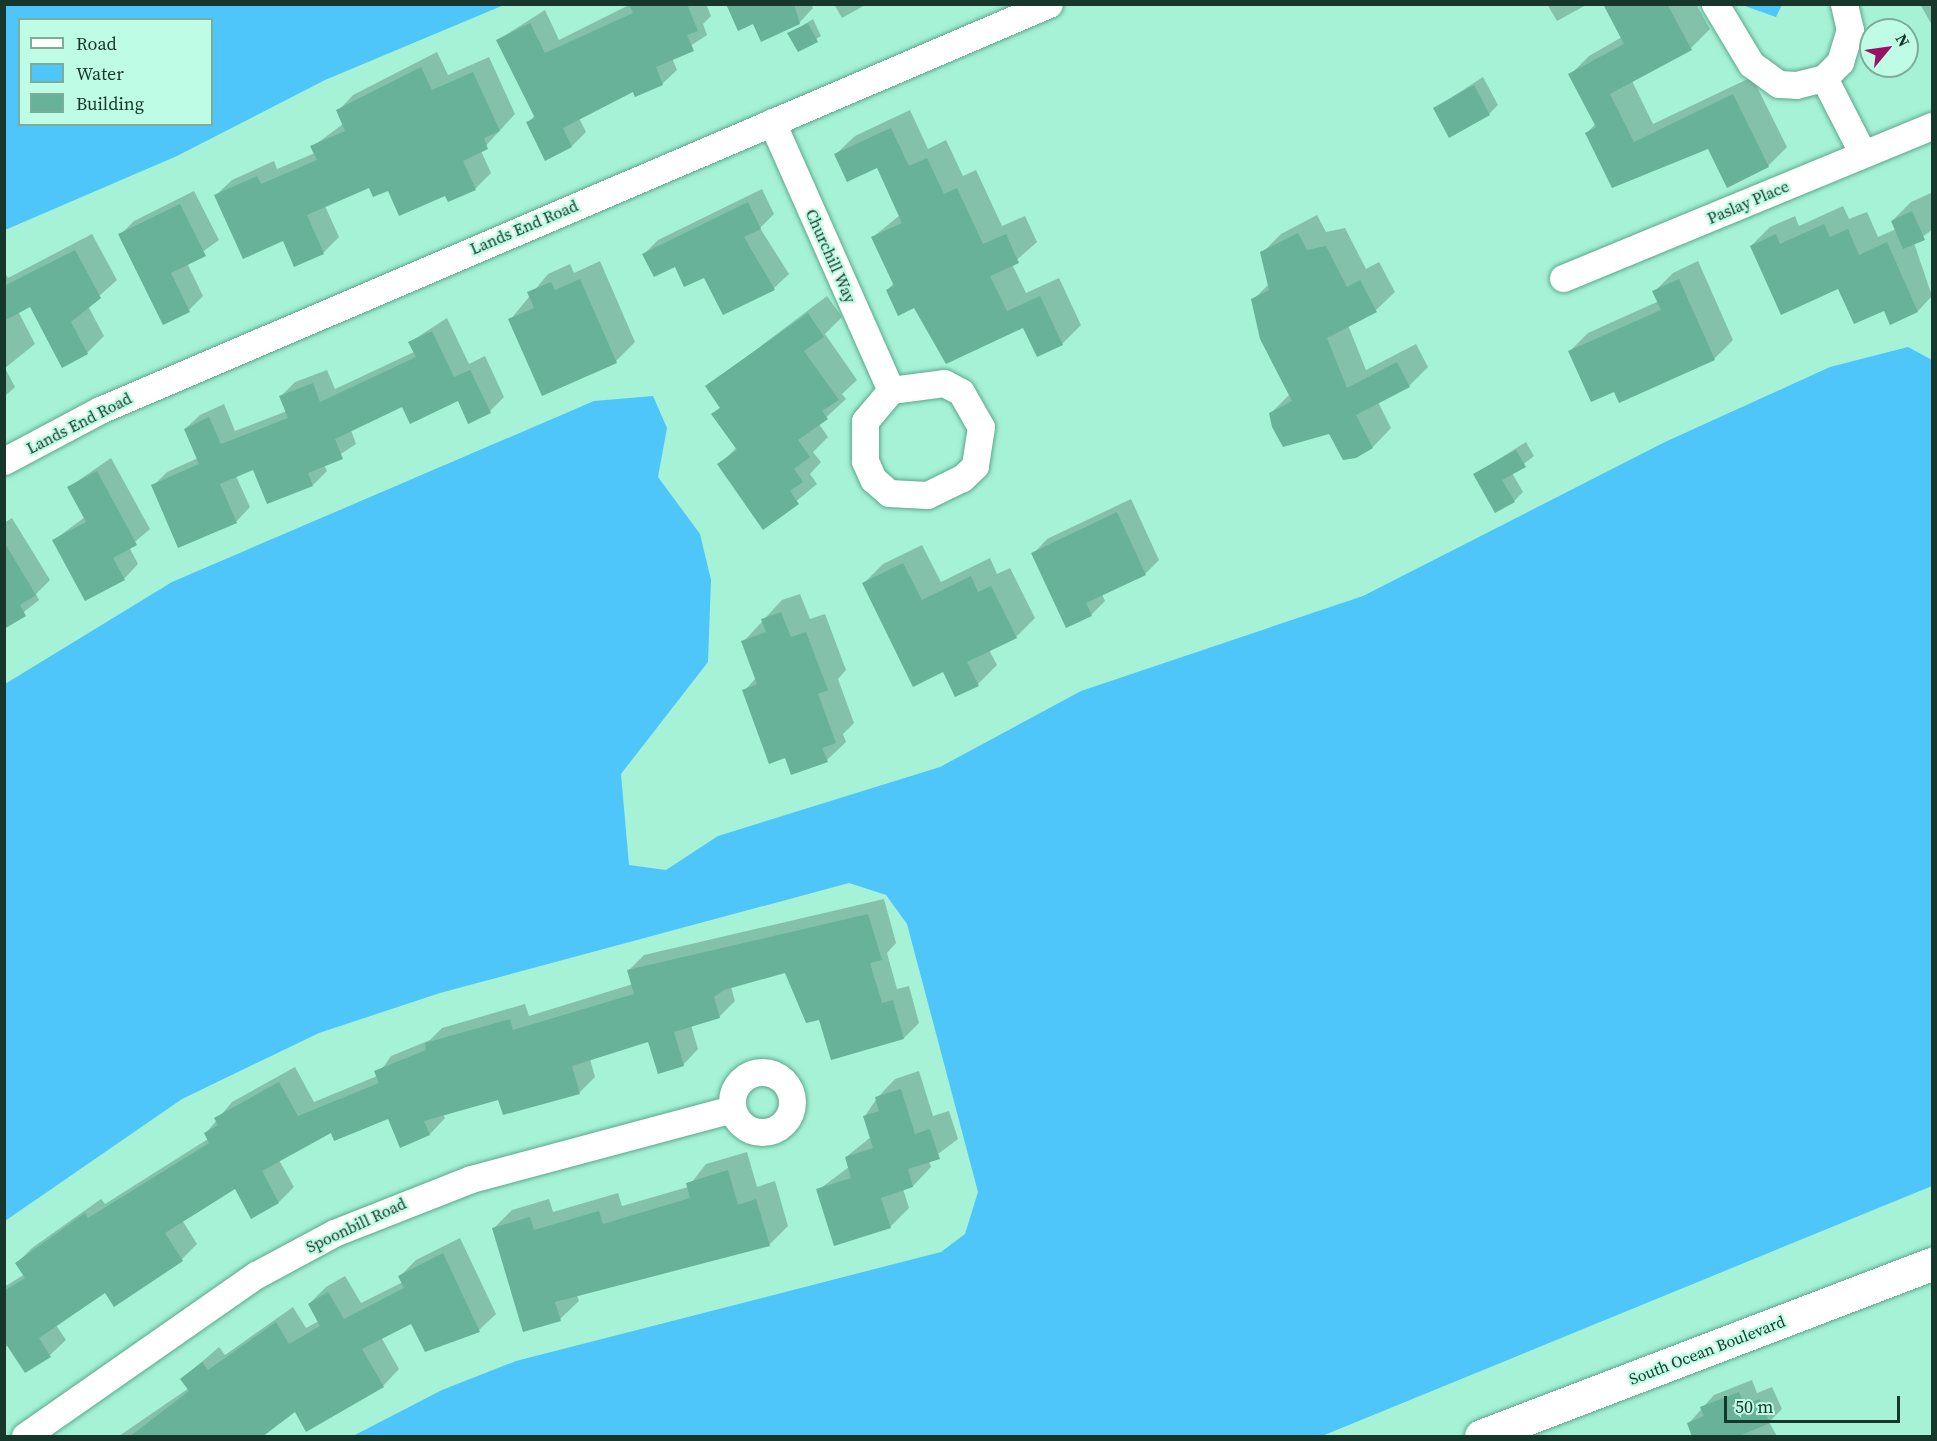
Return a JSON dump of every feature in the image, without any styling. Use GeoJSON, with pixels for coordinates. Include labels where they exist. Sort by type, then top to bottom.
{"type":"FeatureCollection","features":[{"type":"Feature","properties":{"kind":"main road","name":"South Ocean Boulevard"},"geometry":{"type":"LineString","coordinates":[[1481,1437],[1932,1264]]}},
{"type":"Feature","properties":{"kind":"street","name":"Lands End Road"},"geometry":{"type":"LineString","coordinates":[[4,461],[100,410],[1049,4]]}},
{"type":"Feature","properties":{"kind":"street"},"geometry":{"type":"LineString","coordinates":[[1715,4],[1764,76],[1796,85],[1824,78],[1848,47],[1844,4]]}},
{"type":"Feature","properties":{"kind":"street"},"geometry":{"type":"LineString","coordinates":[[1824,78],[1863,154]]}},
{"type":"Feature","properties":{"kind":"street","name":"Churchill Way"},"geometry":{"type":"LineString","coordinates":[[772,122],[891,390]]}},
{"type":"Feature","properties":{"kind":"street","name":"Paslay Place"},"geometry":{"type":"LineString","coordinates":[[1563,278],[1932,126]]}},
{"type":"Feature","properties":{"kind":"street"},"geometry":{"type":"LineString","coordinates":[[944,383],[961,392],[981,427],[982,447],[962,478],[908,498],[889,493],[873,479],[865,461],[865,421],[891,390],[944,383]]}},
{"type":"Feature","properties":{"kind":"street","name":"Spoonbill Road"},"geometry":{"type":"LineString","coordinates":[[25,1437],[256,1275],[334,1233],[471,1179],[732,1109]]}},
{"type":"Feature","properties":{"kind":"water"},"geometry":{"type":"Polygon","coordinates":[[[5,4],[504,5],[325,80],[177,156],[5,230],[5,4]]]}},
{"type":"Feature","properties":{"kind":"water"},"geometry":{"type":"Polygon","coordinates":[[[1782,4],[1776,17],[1742,5],[1782,4]]]}},
{"type":"Feature","properties":{"kind":"water"},"geometry":{"type":"Polygon","coordinates":[[[1908,347],[1932,360],[1932,1186],[1322,1436],[353,1436],[442,1390],[516,1361],[941,1252],[965,1234],[978,1192],[907,924],[886,895],[849,883],[440,993],[319,1033],[182,1099],[5,1221],[5,684],[172,582],[594,401],[653,396],[667,428],[658,477],[700,534],[711,580],[708,662],[621,774],[629,865],[666,870],[718,836],[940,767],[1081,691],[1363,596],[1665,442],[1830,367],[1908,347]]]}},
{"type":"Feature","properties":{"kind":"building"},"geometry":{"type":"Polygon","coordinates":[[[629,4],[687,4],[698,31],[687,35],[694,51],[656,67],[663,85],[635,97],[633,92],[563,128],[572,147],[545,161],[526,122],[535,118],[496,40],[530,23],[545,53],[633,13],[629,4]]]}},
{"type":"Feature","properties":{"kind":"building"},"geometry":{"type":"Polygon","coordinates":[[[726,4],[794,4],[800,24],[761,42],[753,24],[738,31],[726,4]]]}},
{"type":"Feature","properties":{"kind":"building"},"geometry":{"type":"Polygon","coordinates":[[[1603,4],[1667,4],[1692,50],[1610,94],[1634,142],[1733,94],[1769,167],[1727,188],[1708,149],[1612,188],[1585,133],[1596,127],[1568,74],[1624,44],[1603,4]]]}},
{"type":"Feature","properties":{"kind":"building"},"geometry":{"type":"Polygon","coordinates":[[[808,23],[818,42],[798,52],[787,33],[808,23]]]}},
{"type":"Feature","properties":{"kind":"building"},"geometry":{"type":"Polygon","coordinates":[[[421,67],[432,90],[473,72],[500,131],[484,138],[488,149],[463,161],[476,190],[448,202],[445,196],[399,216],[388,191],[373,197],[369,188],[307,215],[324,254],[294,267],[283,241],[243,259],[214,195],[257,176],[261,184],[317,160],[310,146],[345,131],[336,110],[421,67]]]}},
{"type":"Feature","properties":{"kind":"building"},"geometry":{"type":"Polygon","coordinates":[[[1474,85],[1490,115],[1449,138],[1433,108],[1474,85]]]}},
{"type":"Feature","properties":{"kind":"building"},"geometry":{"type":"Polygon","coordinates":[[[891,128],[909,166],[927,158],[944,194],[957,188],[983,244],[1006,234],[1019,263],[990,276],[1007,311],[1040,296],[1063,345],[1037,357],[1023,328],[946,364],[914,308],[898,316],[886,290],[894,286],[871,237],[902,223],[877,168],[847,182],[834,154],[891,128]]]}},
{"type":"Feature","properties":{"kind":"building"},"geometry":{"type":"Polygon","coordinates":[[[748,202],[761,229],[744,237],[775,290],[723,315],[704,278],[684,287],[675,267],[654,277],[642,254],[748,202]]]}},
{"type":"Feature","properties":{"kind":"building"},"geometry":{"type":"Polygon","coordinates":[[[180,204],[206,256],[171,273],[190,312],[163,325],[118,234],[180,204]]]}},
{"type":"Feature","properties":{"kind":"building"},"geometry":{"type":"Polygon","coordinates":[[[1912,211],[1925,240],[1903,249],[1891,221],[1912,211]]]}},
{"type":"Feature","properties":{"kind":"building"},"geometry":{"type":"Polygon","coordinates":[[[1824,224],[1830,237],[1848,229],[1859,255],[1887,242],[1918,312],[1890,325],[1884,311],[1854,324],[1838,289],[1781,315],[1750,246],[1776,234],[1780,244],[1824,224]]]}},
{"type":"Feature","properties":{"kind":"building"},"geometry":{"type":"Polygon","coordinates":[[[1298,233],[1307,250],[1326,246],[1347,287],[1360,280],[1377,312],[1327,338],[1347,388],[1397,362],[1410,387],[1356,415],[1373,448],[1356,458],[1343,460],[1329,434],[1283,447],[1272,427],[1269,413],[1292,401],[1260,339],[1251,299],[1269,290],[1260,252],[1298,233]]]}},
{"type":"Feature","properties":{"kind":"building"},"geometry":{"type":"Polygon","coordinates":[[[75,250],[101,298],[71,322],[88,354],[62,368],[30,307],[4,321],[4,286],[75,250]]]}},
{"type":"Feature","properties":{"kind":"building"},"geometry":{"type":"Polygon","coordinates":[[[580,279],[617,363],[542,396],[508,319],[534,308],[527,292],[551,282],[555,290],[580,279]]]}},
{"type":"Feature","properties":{"kind":"building"},"geometry":{"type":"Polygon","coordinates":[[[1679,279],[1715,360],[1619,403],[1614,392],[1591,402],[1568,351],[1661,310],[1652,291],[1679,279]]]}},
{"type":"Feature","properties":{"kind":"building"},"geometry":{"type":"Polygon","coordinates":[[[808,313],[824,337],[804,351],[839,400],[822,411],[828,419],[798,440],[810,457],[794,469],[803,482],[790,491],[799,504],[763,530],[717,464],[737,450],[711,414],[720,408],[705,386],[808,313]]]}},
{"type":"Feature","properties":{"kind":"building"},"geometry":{"type":"Polygon","coordinates":[[[432,331],[454,377],[470,370],[491,413],[468,424],[458,401],[410,424],[402,407],[335,439],[343,459],[308,473],[313,486],[267,504],[253,470],[220,484],[237,523],[178,548],[151,485],[199,464],[184,429],[209,417],[221,444],[288,418],[279,396],[313,383],[320,402],[416,357],[408,342],[432,331]]]}},
{"type":"Feature","properties":{"kind":"building"},"geometry":{"type":"Polygon","coordinates":[[[1516,450],[1526,467],[1502,480],[1515,502],[1495,513],[1473,474],[1516,450]]]}},
{"type":"Feature","properties":{"kind":"building"},"geometry":{"type":"Polygon","coordinates":[[[97,471],[137,545],[113,558],[125,580],[85,601],[52,540],[86,522],[67,487],[97,471]]]}},
{"type":"Feature","properties":{"kind":"building"},"geometry":{"type":"Polygon","coordinates":[[[1117,512],[1146,575],[1086,603],[1092,616],[1066,628],[1031,553],[1117,512]]]}},
{"type":"Feature","properties":{"kind":"building"},"geometry":{"type":"Polygon","coordinates":[[[4,542],[36,595],[20,605],[26,616],[4,629],[4,542]]]}},
{"type":"Feature","properties":{"kind":"building"},"geometry":{"type":"Polygon","coordinates":[[[903,563],[922,600],[971,576],[978,592],[991,586],[1017,638],[967,662],[979,686],[955,697],[943,672],[913,687],[862,583],[903,563]]]}},
{"type":"Feature","properties":{"kind":"building"},"geometry":{"type":"Polygon","coordinates":[[[781,612],[791,637],[806,632],[828,690],[818,694],[836,743],[822,748],[828,762],[791,775],[785,758],[769,764],[742,690],[757,684],[741,641],[766,632],[761,619],[781,612]]]}},
{"type":"Feature","properties":{"kind":"building"},"geometry":{"type":"Polygon","coordinates":[[[868,914],[882,960],[870,963],[882,1003],[893,1000],[904,1039],[831,1060],[819,1020],[806,1023],[785,973],[724,990],[714,997],[720,1018],[674,1032],[684,1066],[658,1074],[648,1042],[572,1066],[580,1094],[503,1115],[498,1100],[424,1121],[430,1135],[400,1148],[388,1119],[334,1141],[331,1133],[262,1171],[279,1203],[251,1219],[235,1189],[165,1233],[183,1261],[114,1307],[105,1293],[39,1338],[51,1357],[25,1373],[4,1341],[4,1291],[25,1278],[15,1263],[85,1213],[88,1218],[209,1143],[204,1133],[218,1125],[214,1118],[279,1082],[298,1116],[379,1083],[374,1071],[426,1050],[425,1043],[510,1019],[513,1030],[634,994],[627,970],[868,914]]]}},
{"type":"Feature","properties":{"kind":"building"},"geometry":{"type":"Polygon","coordinates":[[[901,1089],[915,1134],[930,1129],[940,1159],[908,1169],[913,1187],[881,1198],[891,1228],[834,1246],[816,1189],[851,1178],[845,1157],[873,1148],[863,1116],[879,1111],[875,1097],[901,1089]]]}},
{"type":"Feature","properties":{"kind":"building"},"geometry":{"type":"Polygon","coordinates":[[[728,1170],[738,1205],[756,1199],[770,1246],[555,1302],[561,1321],[523,1332],[492,1228],[530,1217],[534,1230],[599,1211],[603,1224],[690,1198],[686,1183],[728,1170]]]}},
{"type":"Feature","properties":{"kind":"building"},"geometry":{"type":"Polygon","coordinates":[[[443,1253],[480,1332],[425,1352],[411,1324],[362,1349],[384,1387],[306,1432],[295,1412],[262,1437],[129,1437],[189,1391],[180,1379],[202,1362],[208,1370],[276,1322],[289,1344],[320,1326],[308,1304],[328,1292],[344,1319],[404,1288],[398,1276],[443,1253]]]}},
{"type":"Feature","properties":{"kind":"building"},"geometry":{"type":"Polygon","coordinates":[[[1739,1392],[1744,1405],[1760,1399],[1770,1423],[1737,1437],[1692,1437],[1687,1423],[1704,1416],[1700,1407],[1739,1392]]]}}]}
